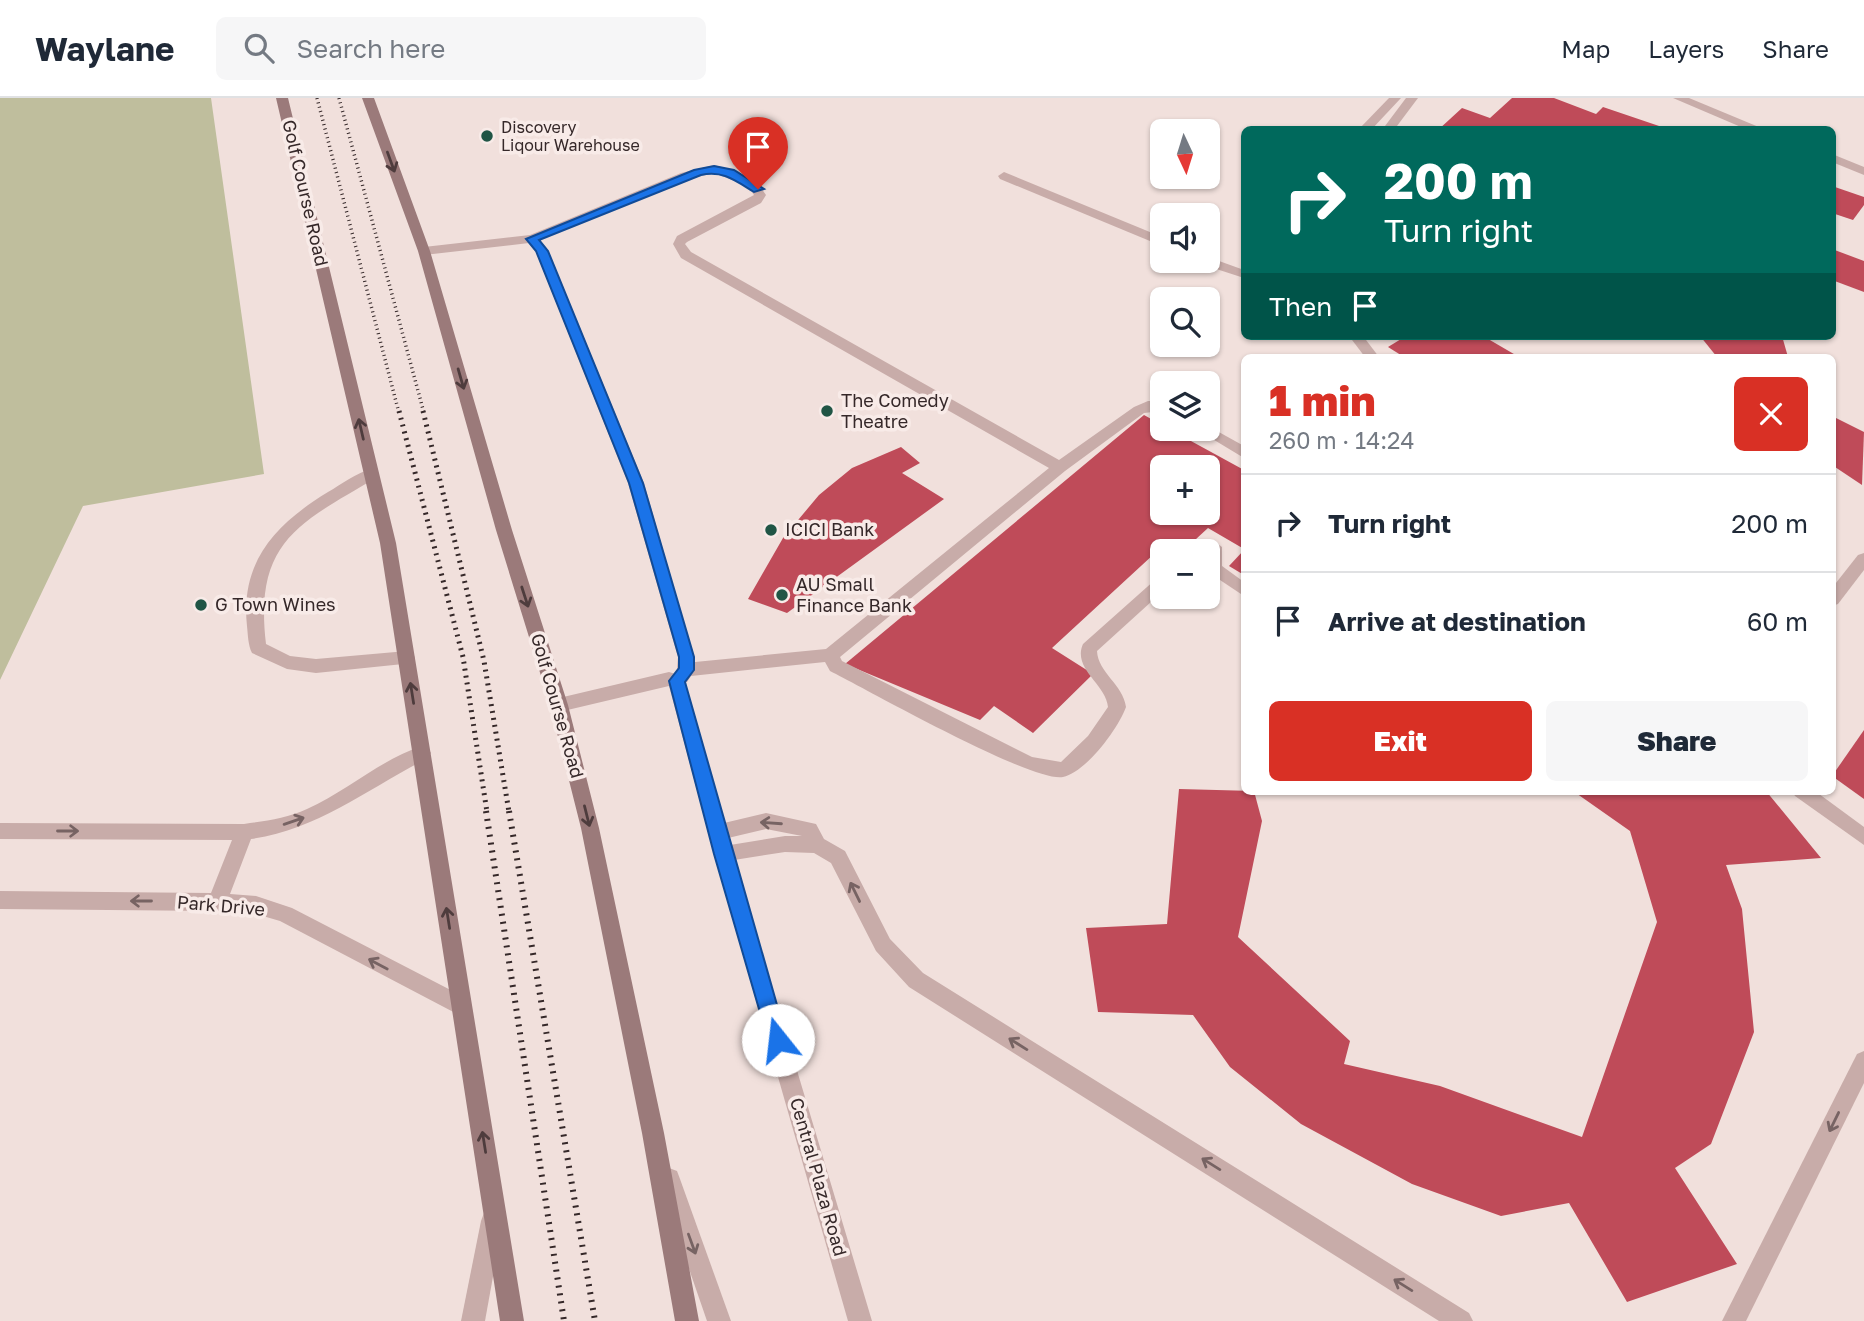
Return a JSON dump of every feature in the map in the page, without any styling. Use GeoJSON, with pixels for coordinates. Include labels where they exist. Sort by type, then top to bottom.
{"type":"FeatureCollection","features":[{"type":"Feature","properties":{"kind":"main road","name":"Golf Course Road"},"geometry":{"type":"LineString","coordinates":[[282,98],[388,543],[494,1210]]}},
{"type":"Feature","properties":{"kind":"main road","name":"Golf Course Road"},"geometry":{"type":"LineString","coordinates":[[368,98],[424,251],[504,530],[559,705],[590,828],[653,1133]]}},
{"type":"Feature","properties":{"kind":"main road"},"geometry":{"type":"LineString","coordinates":[[653,1133],[687,1321]]}},
{"type":"Feature","properties":{"kind":"main road"},"geometry":{"type":"LineString","coordinates":[[494,1210],[512,1321]]}},
{"type":"Feature","properties":{"kind":"street"},"geometry":{"type":"LineString","coordinates":[[1368,126],[1395,98]]}},
{"type":"Feature","properties":{"kind":"street"},"geometry":{"type":"LineString","coordinates":[[1391,126],[1412,98]]}},
{"type":"Feature","properties":{"kind":"street"},"geometry":{"type":"LineString","coordinates":[[1679,98],[1698,101],[1751,126]]}},
{"type":"Feature","properties":{"kind":"street"},"geometry":{"type":"LineString","coordinates":[[1836,160],[1864,171]]}},
{"type":"Feature","properties":{"kind":"street"},"geometry":{"type":"LineString","coordinates":[[424,251],[532,239],[685,176],[714,169],[730,173],[753,184],[761,195],[757,200],[681,239],[678,244],[686,254],[1060,467]]}},
{"type":"Feature","properties":{"kind":"street"},"geometry":{"type":"LineString","coordinates":[[1004,176],[1150,237]]}},
{"type":"Feature","properties":{"kind":"street","name":"Central Plaza Road"},"geometry":{"type":"LineString","coordinates":[[532,239],[542,251],[636,483],[687,657],[681,675],[717,833],[860,1321]]}},
{"type":"Feature","properties":{"kind":"street"},"geometry":{"type":"LineString","coordinates":[[1220,267],[1241,273]]}},
{"type":"Feature","properties":{"kind":"street"},"geometry":{"type":"LineString","coordinates":[[1359,340],[1370,354]]}},
{"type":"Feature","properties":{"kind":"street"},"geometry":{"type":"LineString","coordinates":[[559,705],[681,675],[830,655],[1060,467],[1139,410],[1150,405]]}},
{"type":"Feature","properties":{"kind":"street"},"geometry":{"type":"LineString","coordinates":[[1220,439],[1241,451]]}},
{"type":"Feature","properties":{"kind":"street"},"geometry":{"type":"LineString","coordinates":[[372,474],[319,504],[277,540],[263,558],[252,602],[258,648],[286,662],[316,666],[407,658]]}},
{"type":"Feature","properties":{"kind":"street"},"geometry":{"type":"LineString","coordinates":[[1836,595],[1864,559]]}},
{"type":"Feature","properties":{"kind":"street"},"geometry":{"type":"LineString","coordinates":[[1220,573],[1241,588]]}},
{"type":"Feature","properties":{"kind":"street"},"geometry":{"type":"LineString","coordinates":[[830,655],[836,666],[1026,762],[1048,769],[1061,769],[1073,765],[1110,721],[1117,708],[1108,686],[1092,668],[1088,657],[1089,649],[1150,594]]}},
{"type":"Feature","properties":{"kind":"street"},"geometry":{"type":"LineString","coordinates":[[0,831],[244,832],[274,828],[315,814],[378,775],[422,753]]}},
{"type":"Feature","properties":{"kind":"street"},"geometry":{"type":"LineString","coordinates":[[1806,795],[1864,837]]}},
{"type":"Feature","properties":{"kind":"street"},"geometry":{"type":"LineString","coordinates":[[717,833],[766,821],[809,830],[817,845]]}},
{"type":"Feature","properties":{"kind":"street"},"geometry":{"type":"LineString","coordinates":[[217,902],[244,832]]}},
{"type":"Feature","properties":{"kind":"street"},"geometry":{"type":"LineString","coordinates":[[723,854],[785,844],[817,845],[838,857],[883,945],[916,980],[1461,1321]]}},
{"type":"Feature","properties":{"kind":"street","name":"Park Drive"},"geometry":{"type":"LineString","coordinates":[[0,900],[217,902],[256,905],[285,914],[461,1006]]}},
{"type":"Feature","properties":{"kind":"street"},"geometry":{"type":"LineString","coordinates":[[1734,1321],[1864,1061]]}},
{"type":"Feature","properties":{"kind":"street","name":"Golf Course Road"},"geometry":{"type":"LineString","coordinates":[[653,1133],[719,1321]]}},
{"type":"Feature","properties":{"kind":"street","name":"Golf Course Road"},"geometry":{"type":"LineString","coordinates":[[474,1321],[494,1210]]}},
{"type":"Feature","properties":{"kind":"green space"},"geometry":{"type":"Polygon","coordinates":[[[0,98],[211,98],[264,474],[83,506],[0,680],[0,98]]]}},
{"type":"Feature","properties":{"kind":"building"},"geometry":{"type":"Polygon","coordinates":[[[1512,98],[1554,98],[1596,114],[1603,107],[1659,126],[1442,126],[1462,108],[1490,118],[1512,98]]]}},
{"type":"Feature","properties":{"kind":"building"},"geometry":{"type":"Polygon","coordinates":[[[1836,187],[1864,197],[1864,205],[1853,220],[1836,214],[1836,187]]]}},
{"type":"Feature","properties":{"kind":"building"},"geometry":{"type":"Polygon","coordinates":[[[1836,250],[1864,261],[1864,292],[1836,282],[1836,250]]]}},
{"type":"Feature","properties":{"kind":"building"},"geometry":{"type":"Polygon","coordinates":[[[1399,340],[1490,340],[1514,354],[1399,354],[1388,347],[1399,340]]]}},
{"type":"Feature","properties":{"kind":"building"},"geometry":{"type":"Polygon","coordinates":[[[1703,340],[1783,340],[1787,354],[1715,354],[1703,340]]]}},
{"type":"Feature","properties":{"kind":"building"},"geometry":{"type":"Polygon","coordinates":[[[1144,415],[1150,418],[1150,441],[1191,441],[1217,455],[1150,455],[1150,525],[1220,525],[1220,457],[1241,468],[1241,547],[1208,528],[1196,539],[1150,539],[1150,558],[1052,648],[1093,674],[1033,733],[994,706],[980,720],[845,664],[1144,415]]]}},
{"type":"Feature","properties":{"kind":"building"},"geometry":{"type":"Polygon","coordinates":[[[1836,418],[1864,432],[1862,485],[1836,468],[1836,418]]]}},
{"type":"Feature","properties":{"kind":"building"},"geometry":{"type":"Polygon","coordinates":[[[901,447],[920,463],[902,473],[944,499],[787,613],[748,599],[783,538],[819,495],[852,468],[901,447]]]}},
{"type":"Feature","properties":{"kind":"building"},"geometry":{"type":"Polygon","coordinates":[[[1241,553],[1241,573],[1229,566],[1241,553]]]}},
{"type":"Feature","properties":{"kind":"building"},"geometry":{"type":"Polygon","coordinates":[[[1864,730],[1864,799],[1836,779],[1836,770],[1864,730]]]}},
{"type":"Feature","properties":{"kind":"building"},"geometry":{"type":"Polygon","coordinates":[[[1179,789],[1241,791],[1241,795],[1255,795],[1262,821],[1238,937],[1350,1041],[1344,1064],[1440,1086],[1582,1137],[1657,922],[1630,831],[1579,795],[1769,795],[1821,858],[1726,865],[1742,909],[1754,1032],[1711,1144],[1675,1168],[1737,1264],[1627,1302],[1569,1203],[1501,1216],[1412,1184],[1301,1124],[1230,1067],[1193,1015],[1098,1012],[1086,928],[1167,924],[1179,789]]]}},
{"type":"Feature","properties":{"kind":"railway"},"geometry":{"type":"LineString","coordinates":[[317,98],[399,413]]}},
{"type":"Feature","properties":{"kind":"railway"},"geometry":{"type":"LineString","coordinates":[[339,98],[424,413]]}},
{"type":"Feature","properties":{"kind":"railway"},"geometry":{"type":"LineString","coordinates":[[399,411],[463,657],[487,812]]}},
{"type":"Feature","properties":{"kind":"railway"},"geometry":{"type":"LineString","coordinates":[[423,411],[484,661],[509,812]]}},
{"type":"Feature","properties":{"kind":"railway"},"geometry":{"type":"LineString","coordinates":[[486,811],[564,1321]]}},
{"type":"Feature","properties":{"kind":"railway"},"geometry":{"type":"LineString","coordinates":[[509,811],[595,1321]]}},
{"type":"Feature","properties":{"kind":"place","name":"Discovery Liqour Warehouse"},"geometry":{"type":"Point","coordinates":[487,136]}},
{"type":"Feature","properties":{"kind":"place","name":"The Comedy Theatre"},"geometry":{"type":"Point","coordinates":[827,411]}},
{"type":"Feature","properties":{"kind":"place","name":"ICICI Bank"},"geometry":{"type":"Point","coordinates":[771,530]}},
{"type":"Feature","properties":{"kind":"place","name":"AU Small Finance Bank"},"geometry":{"type":"Point","coordinates":[782,595]}},
{"type":"Feature","properties":{"kind":"place","name":"G Town Wines"},"geometry":{"type":"Point","coordinates":[201,605]}},
{"type":"Feature","properties":{"kind":"route"},"geometry":{"type":"LineString","coordinates":[[758,189],[730,173],[714,169],[685,176],[532,239],[542,251],[636,483],[687,657],[686,670],[676,681],[778,1040]]}}]}
